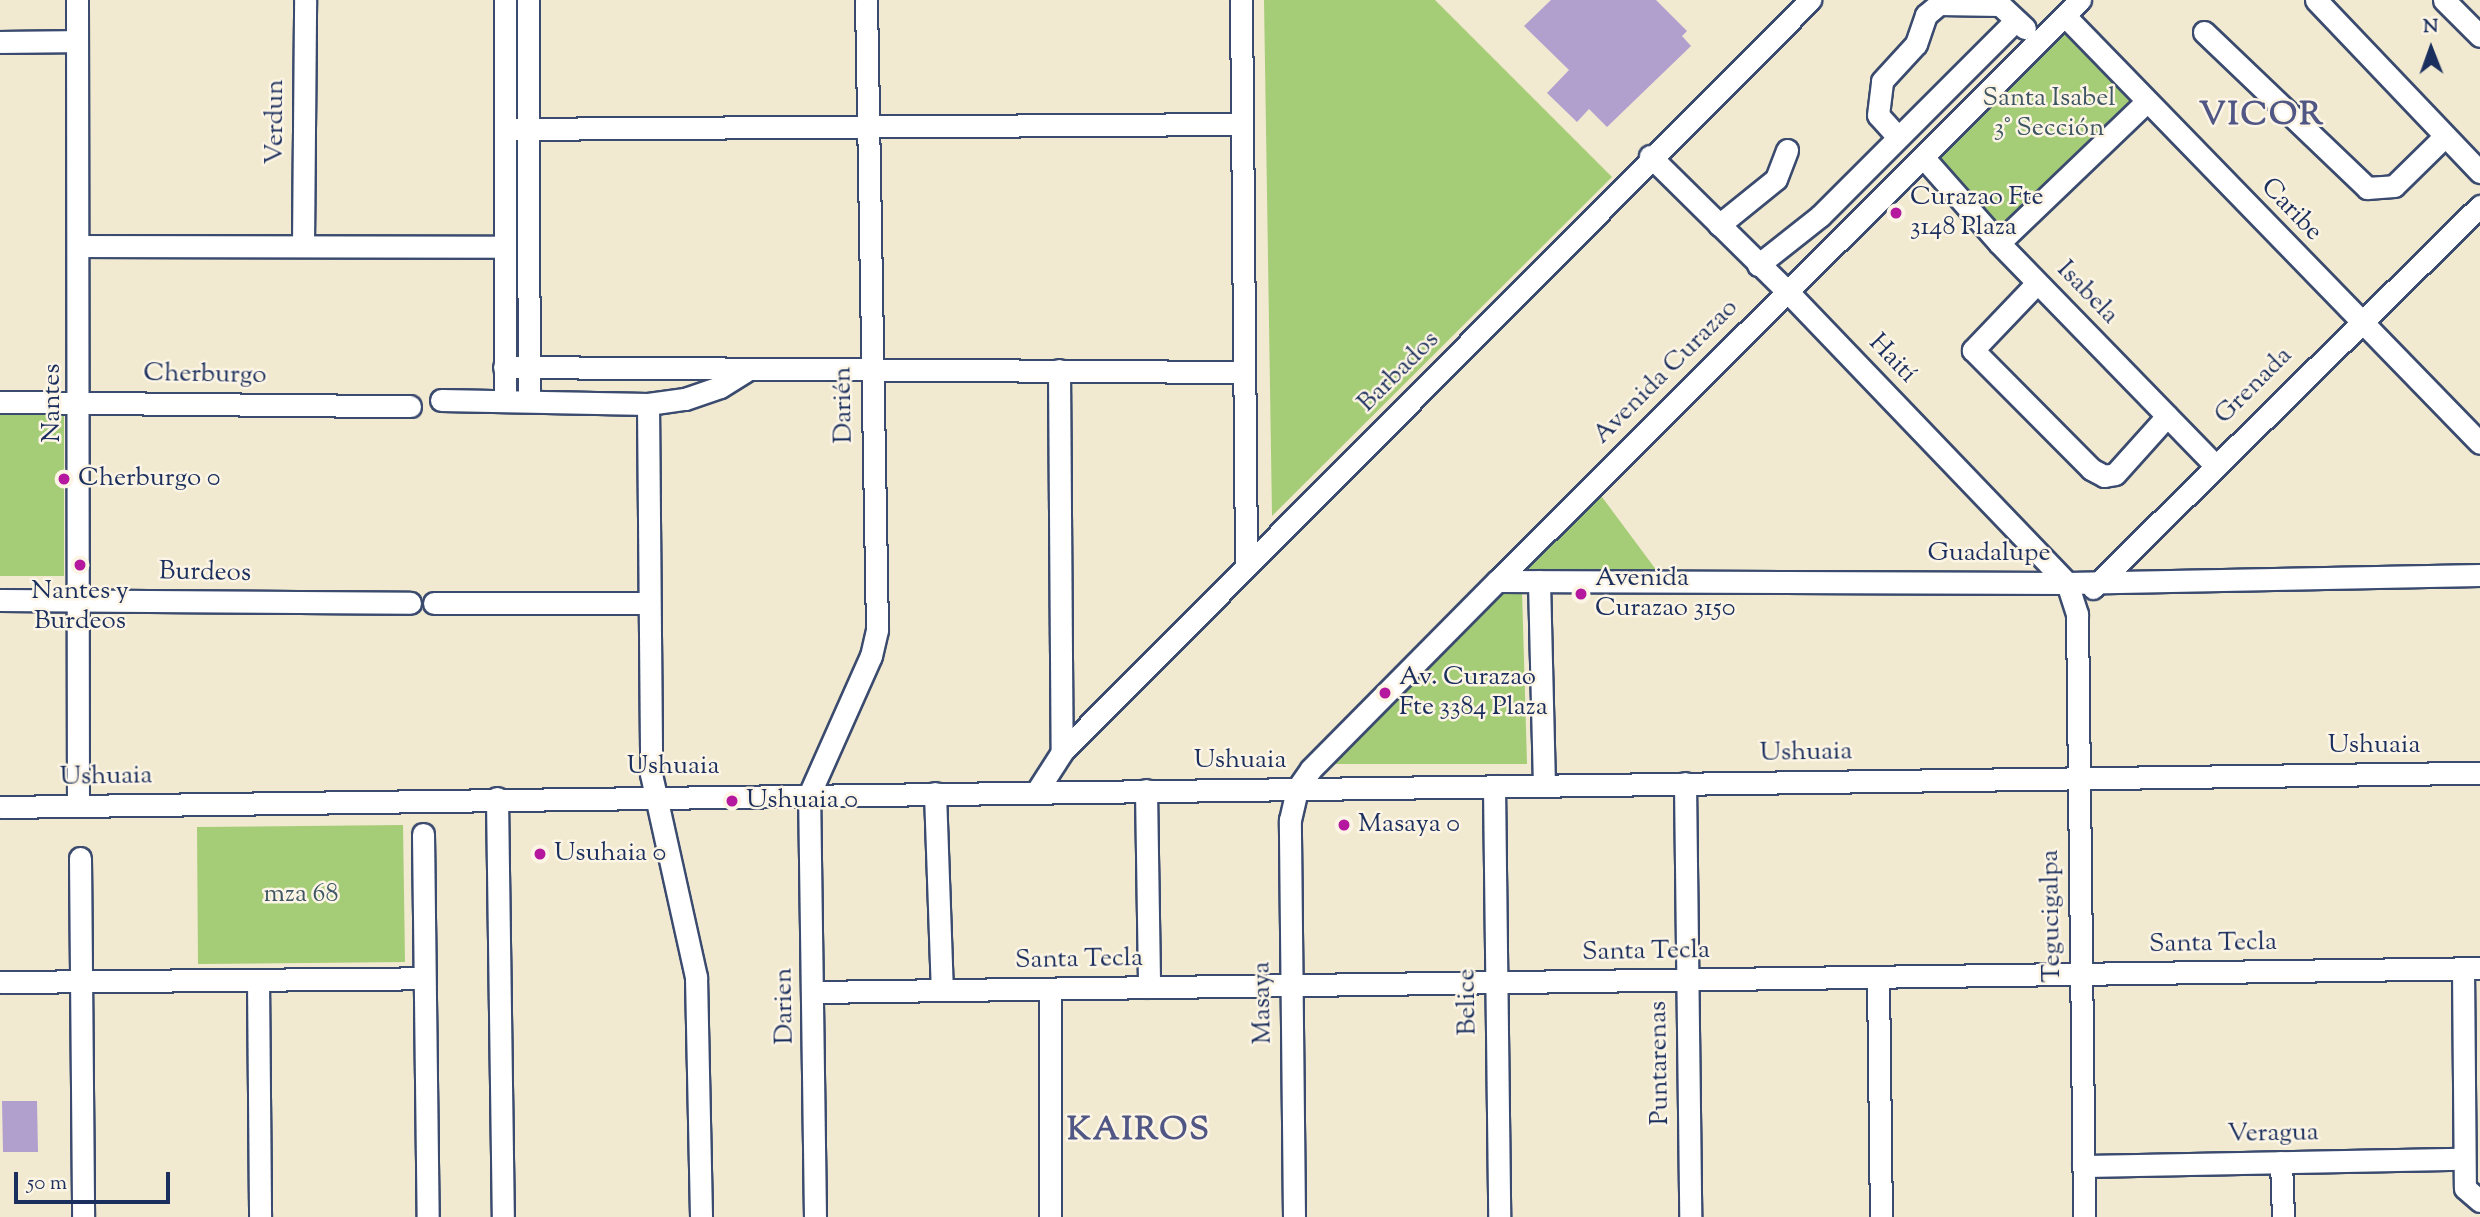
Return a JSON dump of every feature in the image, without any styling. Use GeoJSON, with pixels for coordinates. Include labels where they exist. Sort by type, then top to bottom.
{"type":"FeatureCollection","features":[{"type":"Feature","properties":{"kind":"street","name":"Nantes"},"geometry":{"type":"LineString","coordinates":[[77,0],[81,401],[78,806]]}},
{"type":"Feature","properties":{"kind":"street","name":"Verdun"},"geometry":{"type":"LineString","coordinates":[[303,245],[305,0]]}},
{"type":"Feature","properties":{"kind":"street"},"geometry":{"type":"LineString","coordinates":[[505,0],[505,401]]}},
{"type":"Feature","properties":{"kind":"street"},"geometry":{"type":"LineString","coordinates":[[528,0],[529,401]]}},
{"type":"Feature","properties":{"kind":"street","name":"Darién"},"geometry":{"type":"LineString","coordinates":[[808,795],[876,645],[866,0]]}},
{"type":"Feature","properties":{"kind":"street"},"geometry":{"type":"LineString","coordinates":[[1241,0],[1246,566]]}},
{"type":"Feature","properties":{"kind":"street","name":"Barbados"},"geometry":{"type":"LineString","coordinates":[[1037,791],[1062,752],[1650,156],[1810,0]]}},
{"type":"Feature","properties":{"kind":"street","name":"Avenida Curazao"},"geometry":{"type":"LineString","coordinates":[[1297,789],[1311,769],[1497,580],[2080,0]]}},
{"type":"Feature","properties":{"kind":"street"},"geometry":{"type":"LineString","coordinates":[[2316,0],[2480,172]]}},
{"type":"Feature","properties":{"kind":"street"},"geometry":{"type":"LineString","coordinates":[[2444,0],[2480,36]]}},
{"type":"Feature","properties":{"kind":"street"},"geometry":{"type":"LineString","coordinates":[[1896,136],[1878,116],[1882,80],[1916,44],[1926,15],[1938,4],[2000,5],[2015,21],[2041,40]]}},
{"type":"Feature","properties":{"kind":"street","name":"Caribe"},"geometry":{"type":"LineString","coordinates":[[2065,16],[2480,443]]}},
{"type":"Feature","properties":{"kind":"street"},"geometry":{"type":"LineString","coordinates":[[1758,265],[1820,216],[1896,136],[2015,21]]}},
{"type":"Feature","properties":{"kind":"street"},"geometry":{"type":"LineString","coordinates":[[2204,32],[2367,188],[2394,186],[2445,136]]}},
{"type":"Feature","properties":{"kind":"street"},"geometry":{"type":"LineString","coordinates":[[0,42],[77,41]]}},
{"type":"Feature","properties":{"kind":"street"},"geometry":{"type":"LineString","coordinates":[[1999,243],[2146,102]]}},
{"type":"Feature","properties":{"kind":"street"},"geometry":{"type":"LineString","coordinates":[[506,129],[866,129],[1242,124]]}},
{"type":"Feature","properties":{"kind":"street"},"geometry":{"type":"LineString","coordinates":[[1719,225],[1776,179],[1787,150]]}},
{"type":"Feature","properties":{"kind":"street","name":"Haití"},"geometry":{"type":"LineString","coordinates":[[1650,156],[1787,291],[2067,583],[2077,614]]}},
{"type":"Feature","properties":{"kind":"street","name":"Isabela"},"geometry":{"type":"LineString","coordinates":[[1923,157],[1999,243],[2214,465]]}},
{"type":"Feature","properties":{"kind":"street","name":"Grenada"},"geometry":{"type":"LineString","coordinates":[[2077,614],[2097,582],[2360,320],[2480,206]]}},
{"type":"Feature","properties":{"kind":"street"},"geometry":{"type":"LineString","coordinates":[[79,246],[505,247]]}},
{"type":"Feature","properties":{"kind":"street"},"geometry":{"type":"LineString","coordinates":[[2037,283],[1973,349],[2091,469],[2104,475],[2115,474],[2167,416]]}},
{"type":"Feature","properties":{"kind":"street"},"geometry":{"type":"LineString","coordinates":[[505,367],[1244,372]]}},
{"type":"Feature","properties":{"kind":"street"},"geometry":{"type":"LineString","coordinates":[[441,400],[648,404],[685,399],[720,387],[749,369]]}},
{"type":"Feature","properties":{"kind":"street"},"geometry":{"type":"LineString","coordinates":[[1059,370],[1062,752]]}},
{"type":"Feature","properties":{"kind":"street","name":"Cherburgo"},"geometry":{"type":"LineString","coordinates":[[0,402],[410,406]]}},
{"type":"Feature","properties":{"kind":"street"},"geometry":{"type":"LineString","coordinates":[[648,404],[654,795],[696,977],[701,1217]]}},
{"type":"Feature","properties":{"kind":"street","name":"Guadalupe"},"geometry":{"type":"LineString","coordinates":[[1497,580],[2067,583],[2480,575]]}},
{"type":"Feature","properties":{"kind":"street"},"geometry":{"type":"LineString","coordinates":[[1539,581],[1544,785]]}},
{"type":"Feature","properties":{"kind":"street","name":"Burdeos"},"geometry":{"type":"LineString","coordinates":[[0,600],[410,603]]}},
{"type":"Feature","properties":{"kind":"street"},"geometry":{"type":"LineString","coordinates":[[434,603],[649,603]]}},
{"type":"Feature","properties":{"kind":"street","name":"Tegucigalpa"},"geometry":{"type":"LineString","coordinates":[[2077,614],[2084,1217]]}},
{"type":"Feature","properties":{"kind":"street","name":"Ushuaia"},"geometry":{"type":"LineString","coordinates":[[0,807],[654,795],[2480,773]]}},
{"type":"Feature","properties":{"kind":"street","name":"Puntarenas"},"geometry":{"type":"LineString","coordinates":[[1685,783],[1690,1217]]}},
{"type":"Feature","properties":{"kind":"street","name":"Belice"},"geometry":{"type":"LineString","coordinates":[[1494,786],[1499,1217]]}},
{"type":"Feature","properties":{"kind":"street","name":"Masaya"},"geometry":{"type":"LineString","coordinates":[[1294,1217],[1290,820],[1297,789]]}},
{"type":"Feature","properties":{"kind":"street"},"geometry":{"type":"LineString","coordinates":[[1146,790],[1149,988]]}},
{"type":"Feature","properties":{"kind":"street"},"geometry":{"type":"LineString","coordinates":[[935,793],[942,990]]}},
{"type":"Feature","properties":{"kind":"street","name":"Darien"},"geometry":{"type":"LineString","coordinates":[[808,795],[815,1217]]}},
{"type":"Feature","properties":{"kind":"street"},"geometry":{"type":"LineString","coordinates":[[497,798],[503,1217]]}},
{"type":"Feature","properties":{"kind":"street"},"geometry":{"type":"LineString","coordinates":[[423,834],[428,1217]]}},
{"type":"Feature","properties":{"kind":"street"},"geometry":{"type":"LineString","coordinates":[[80,858],[83,1217]]}},
{"type":"Feature","properties":{"kind":"street"},"geometry":{"type":"LineString","coordinates":[[2471,968],[2465,1159],[2472,1194]]}},
{"type":"Feature","properties":{"kind":"street","name":"Santa Tecla"},"geometry":{"type":"LineString","coordinates":[[813,992],[2471,968]]}},
{"type":"Feature","properties":{"kind":"street"},"geometry":{"type":"LineString","coordinates":[[1878,977],[1881,1217]]}},
{"type":"Feature","properties":{"kind":"street"},"geometry":{"type":"LineString","coordinates":[[0,982],[424,978]]}},
{"type":"Feature","properties":{"kind":"street"},"geometry":{"type":"LineString","coordinates":[[258,980],[260,1217]]}},
{"type":"Feature","properties":{"kind":"street"},"geometry":{"type":"LineString","coordinates":[[1050,989],[1050,1217]]}},
{"type":"Feature","properties":{"kind":"street","name":"Veragua"},"geometry":{"type":"LineString","coordinates":[[2083,1166],[2465,1159]]}},
{"type":"Feature","properties":{"kind":"street"},"geometry":{"type":"LineString","coordinates":[[2281,1162],[2283,1217]]}},
{"type":"Feature","properties":{"kind":"green space"},"geometry":{"type":"Polygon","coordinates":[[[1264,0],[1435,0],[1612,177],[1272,516],[1264,0]]]}},
{"type":"Feature","properties":{"kind":"green space","name":"Santa Isabel 3° Sección"},"geometry":{"type":"Polygon","coordinates":[[[2066,24],[2140,99],[2000,234],[1928,160],[2066,24]]]}},
{"type":"Feature","properties":{"kind":"green space"},"geometry":{"type":"Polygon","coordinates":[[[64,414],[64,576],[0,576],[0,415],[64,414]]]}},
{"type":"Feature","properties":{"kind":"green space"},"geometry":{"type":"Polygon","coordinates":[[[1599,493],[1657,571],[1518,575],[1599,493]]]}},
{"type":"Feature","properties":{"kind":"green space"},"geometry":{"type":"Polygon","coordinates":[[[1502,591],[1522,591],[1527,764],[1320,764],[1502,591]]]}},
{"type":"Feature","properties":{"kind":"green space","name":"mza 68"},"geometry":{"type":"Polygon","coordinates":[[[403,825],[405,962],[198,964],[197,827],[403,825]]]}},
{"type":"Feature","properties":{"kind":"building"},"geometry":{"type":"Polygon","coordinates":[[[1551,0],[1656,0],[1687,31],[1682,36],[1691,46],[1607,127],[1589,109],[1577,122],[1547,93],[1569,70],[1524,26],[1551,0]]]}},
{"type":"Feature","properties":{"kind":"building"},"geometry":{"type":"Polygon","coordinates":[[[2,1101],[37,1101],[38,1152],[3,1152],[2,1101]]]}},
{"type":"Feature","properties":{"kind":"place","name":"Curazao Fte 3148 Plaza"},"geometry":{"type":"Point","coordinates":[1896,213]}},
{"type":"Feature","properties":{"kind":"place","name":"Cherburgo 0"},"geometry":{"type":"Point","coordinates":[64,479]}},
{"type":"Feature","properties":{"kind":"place","name":"Nantes y Burdeos"},"geometry":{"type":"Point","coordinates":[80,565]}},
{"type":"Feature","properties":{"kind":"place","name":"Avenida Curazao 3150"},"geometry":{"type":"Point","coordinates":[1581,594]}},
{"type":"Feature","properties":{"kind":"place","name":"Av. Curazao Fte 3384 Plaza"},"geometry":{"type":"Point","coordinates":[1385,693]}},
{"type":"Feature","properties":{"kind":"place","name":"Ushuaia 0"},"geometry":{"type":"Point","coordinates":[732,801]}},
{"type":"Feature","properties":{"kind":"place","name":"Masaya 0"},"geometry":{"type":"Point","coordinates":[1344,825]}},
{"type":"Feature","properties":{"kind":"place","name":"Usuhaia 0"},"geometry":{"type":"Point","coordinates":[540,854]}},
{"type":"Feature","properties":{"kind":"district","name":"VICOR"},"geometry":{"type":"Point","coordinates":[2262,117]}},
{"type":"Feature","properties":{"kind":"district","name":"KAIROS"},"geometry":{"type":"Point","coordinates":[1139,1132]}}]}
